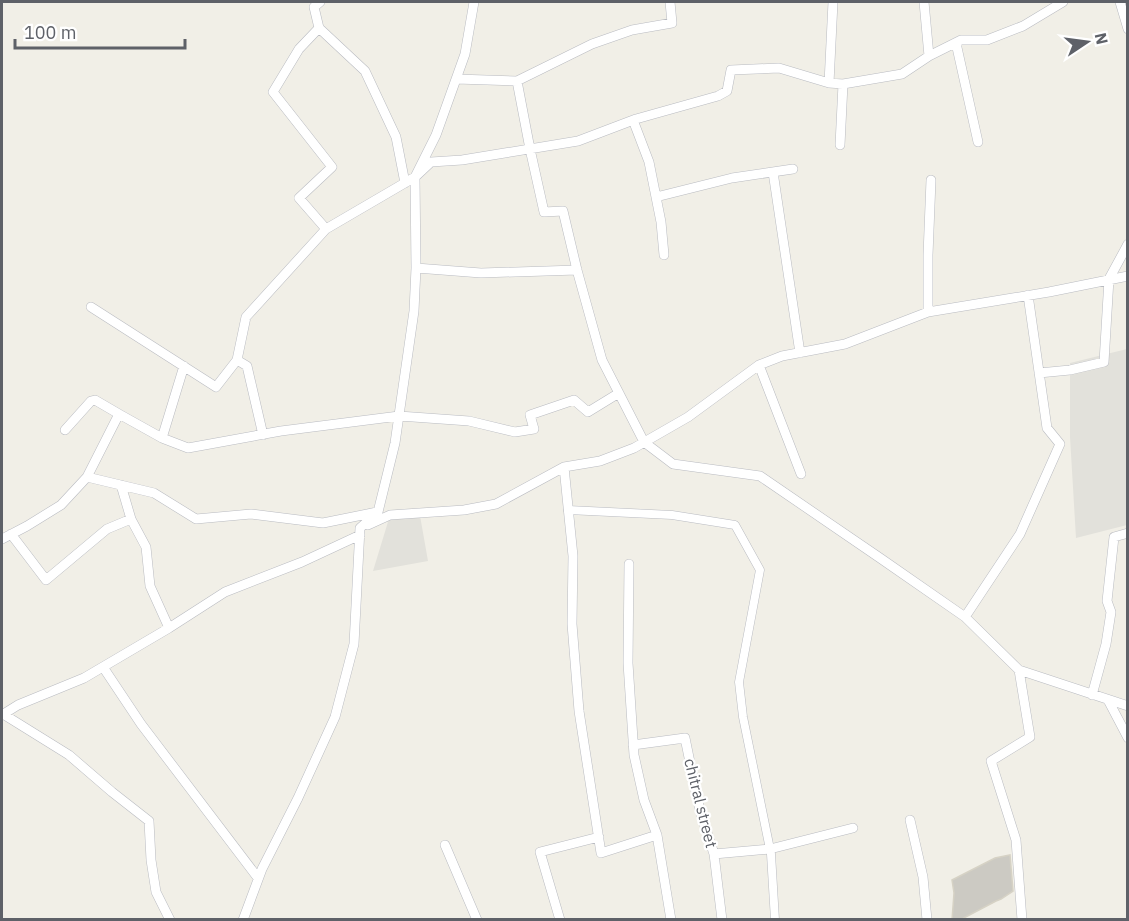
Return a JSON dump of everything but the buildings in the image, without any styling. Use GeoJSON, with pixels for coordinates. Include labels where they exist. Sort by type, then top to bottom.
{"type":"FeatureCollection","features":[{"type":"Feature","properties":{"kind":"street"},"geometry":{"type":"LineString","coordinates":[[320,2],[314,7],[319,28],[365,71],[396,137],[405,183]]}},
{"type":"Feature","properties":{"kind":"street"},"geometry":{"type":"LineString","coordinates":[[243,920],[258,878],[335,717],[354,644],[360,532],[378,512],[395,443],[414,311],[415,177],[436,135],[465,54],[474,2]]}},
{"type":"Feature","properties":{"kind":"street"},"geometry":{"type":"LineString","coordinates":[[456,79],[517,81],[592,44],[632,30],[672,23],[670,2]]}},
{"type":"Feature","properties":{"kind":"street"},"geometry":{"type":"LineString","coordinates":[[829,83],[833,2]]}},
{"type":"Feature","properties":{"kind":"street"},"geometry":{"type":"LineString","coordinates":[[924,2],[929,56]]}},
{"type":"Feature","properties":{"kind":"street"},"geometry":{"type":"LineString","coordinates":[[92,308],[216,387],[237,360],[246,316],[326,230],[415,177],[431,162],[462,160],[578,141],[633,120],[718,96],[727,91],[731,69],[779,68],[829,83],[843,84],[902,74],[929,56],[961,40],[987,40],[1023,26],[1063,2]]}},
{"type":"Feature","properties":{"kind":"street"},"geometry":{"type":"LineString","coordinates":[[1120,2],[1128,29]]}},
{"type":"Feature","properties":{"kind":"street"},"geometry":{"type":"LineString","coordinates":[[319,28],[299,49],[273,92],[332,167],[299,198],[326,230]]}},
{"type":"Feature","properties":{"kind":"street"},"geometry":{"type":"LineString","coordinates":[[956,43],[978,142]]}},
{"type":"Feature","properties":{"kind":"street"},"geometry":{"type":"LineString","coordinates":[[517,81],[544,212],[563,211],[602,360],[644,442],[673,464],[760,476],[965,617],[1019,670],[1128,706]]}},
{"type":"Feature","properties":{"kind":"street"},"geometry":{"type":"LineString","coordinates":[[840,146],[843,84]]}},
{"type":"Feature","properties":{"kind":"street"},"geometry":{"type":"LineString","coordinates":[[633,120],[649,162],[662,222],[664,255]]}},
{"type":"Feature","properties":{"kind":"street"},"geometry":{"type":"LineString","coordinates":[[656,197],[732,178],[793,169]]}},
{"type":"Feature","properties":{"kind":"street"},"geometry":{"type":"LineString","coordinates":[[773,172],[800,353]]}},
{"type":"Feature","properties":{"kind":"street"},"geometry":{"type":"LineString","coordinates":[[928,312],[931,180]]}},
{"type":"Feature","properties":{"kind":"street"},"geometry":{"type":"LineString","coordinates":[[1039,373],[1070,370],[1104,362],[1108,279],[1128,244]]}},
{"type":"Feature","properties":{"kind":"street"},"geometry":{"type":"LineString","coordinates":[[416,268],[481,273],[577,270]]}},
{"type":"Feature","properties":{"kind":"street"},"geometry":{"type":"LineString","coordinates":[[170,920],[156,892],[151,860],[149,821],[69,754],[2,714],[18,705],[84,678],[225,592],[302,562],[390,515],[464,510],[496,504],[564,467],[600,461],[634,448],[688,417],[759,365],[782,356],[845,344],[928,312],[1128,276]]}},
{"type":"Feature","properties":{"kind":"street"},"geometry":{"type":"LineString","coordinates":[[965,617],[1020,534],[1060,444],[1047,428],[1028,295]]}},
{"type":"Feature","properties":{"kind":"street"},"geometry":{"type":"LineString","coordinates":[[237,360],[247,366],[262,435]]}},
{"type":"Feature","properties":{"kind":"street"},"geometry":{"type":"LineString","coordinates":[[759,365],[801,474]]}},
{"type":"Feature","properties":{"kind":"street"},"geometry":{"type":"LineString","coordinates":[[162,438],[183,366]]}},
{"type":"Feature","properties":{"kind":"street"},"geometry":{"type":"LineString","coordinates":[[65,430],[91,401],[95,400],[162,438],[188,448],[281,430],[399,416],[470,421],[515,432],[534,429],[530,416],[574,399],[588,412],[619,393]]}},
{"type":"Feature","properties":{"kind":"street"},"geometry":{"type":"LineString","coordinates":[[2,539],[61,506],[87,477],[119,414]]}},
{"type":"Feature","properties":{"kind":"street"},"geometry":{"type":"LineString","coordinates":[[564,467],[573,556],[572,624],[579,711],[601,853],[657,835]]}},
{"type":"Feature","properties":{"kind":"street"},"geometry":{"type":"LineString","coordinates":[[87,477],[154,493],[196,519],[251,514],[323,523],[378,512]]}},
{"type":"Feature","properties":{"kind":"street"},"geometry":{"type":"LineString","coordinates":[[121,485],[131,519],[146,547],[150,586],[169,628]]}},
{"type":"Feature","properties":{"kind":"street"},"geometry":{"type":"LineString","coordinates":[[568,510],[672,515],[735,525],[760,570],[739,682],[743,717],[770,849],[775,920]]}},
{"type":"Feature","properties":{"kind":"street"},"geometry":{"type":"LineString","coordinates":[[11,534],[46,580],[107,529],[131,519]]}},
{"type":"Feature","properties":{"kind":"street"},"geometry":{"type":"LineString","coordinates":[[1092,695],[1106,644],[1111,612],[1107,601],[1114,537],[1128,533]]}},
{"type":"Feature","properties":{"kind":"street"},"geometry":{"type":"LineString","coordinates":[[629,564],[628,663],[634,755],[644,800],[657,835],[671,920]]}},
{"type":"Feature","properties":{"kind":"street"},"geometry":{"type":"LineString","coordinates":[[103,666],[141,724],[258,878]]}},
{"type":"Feature","properties":{"kind":"street"},"geometry":{"type":"LineString","coordinates":[[1019,670],[1030,737],[991,760],[1017,840],[1022,920]]}},
{"type":"Feature","properties":{"kind":"street"},"geometry":{"type":"LineString","coordinates":[[1108,700],[1128,738]]}},
{"type":"Feature","properties":{"kind":"street","name":"chitral street"},"geometry":{"type":"LineString","coordinates":[[633,745],[685,738],[700,811],[714,854],[722,920]]}},
{"type":"Feature","properties":{"kind":"street"},"geometry":{"type":"LineString","coordinates":[[910,820],[923,878],[927,920]]}},
{"type":"Feature","properties":{"kind":"street"},"geometry":{"type":"LineString","coordinates":[[714,854],[770,849],[853,828]]}},
{"type":"Feature","properties":{"kind":"street"},"geometry":{"type":"LineString","coordinates":[[560,920],[540,852],[598,837]]}},
{"type":"Feature","properties":{"kind":"street"},"geometry":{"type":"LineString","coordinates":[[445,845],[477,920]]}},
{"type":"Feature","properties":{"kind":"shaded area"},"geometry":{"type":"Polygon","coordinates":[[[1127,349],[1127,525],[1076,538],[1070,437],[1070,363],[1127,349]]]}},
{"type":"Feature","properties":{"kind":"shaded area"},"geometry":{"type":"Polygon","coordinates":[[[419,510],[428,561],[373,571],[391,512],[419,510]]]}}]}
